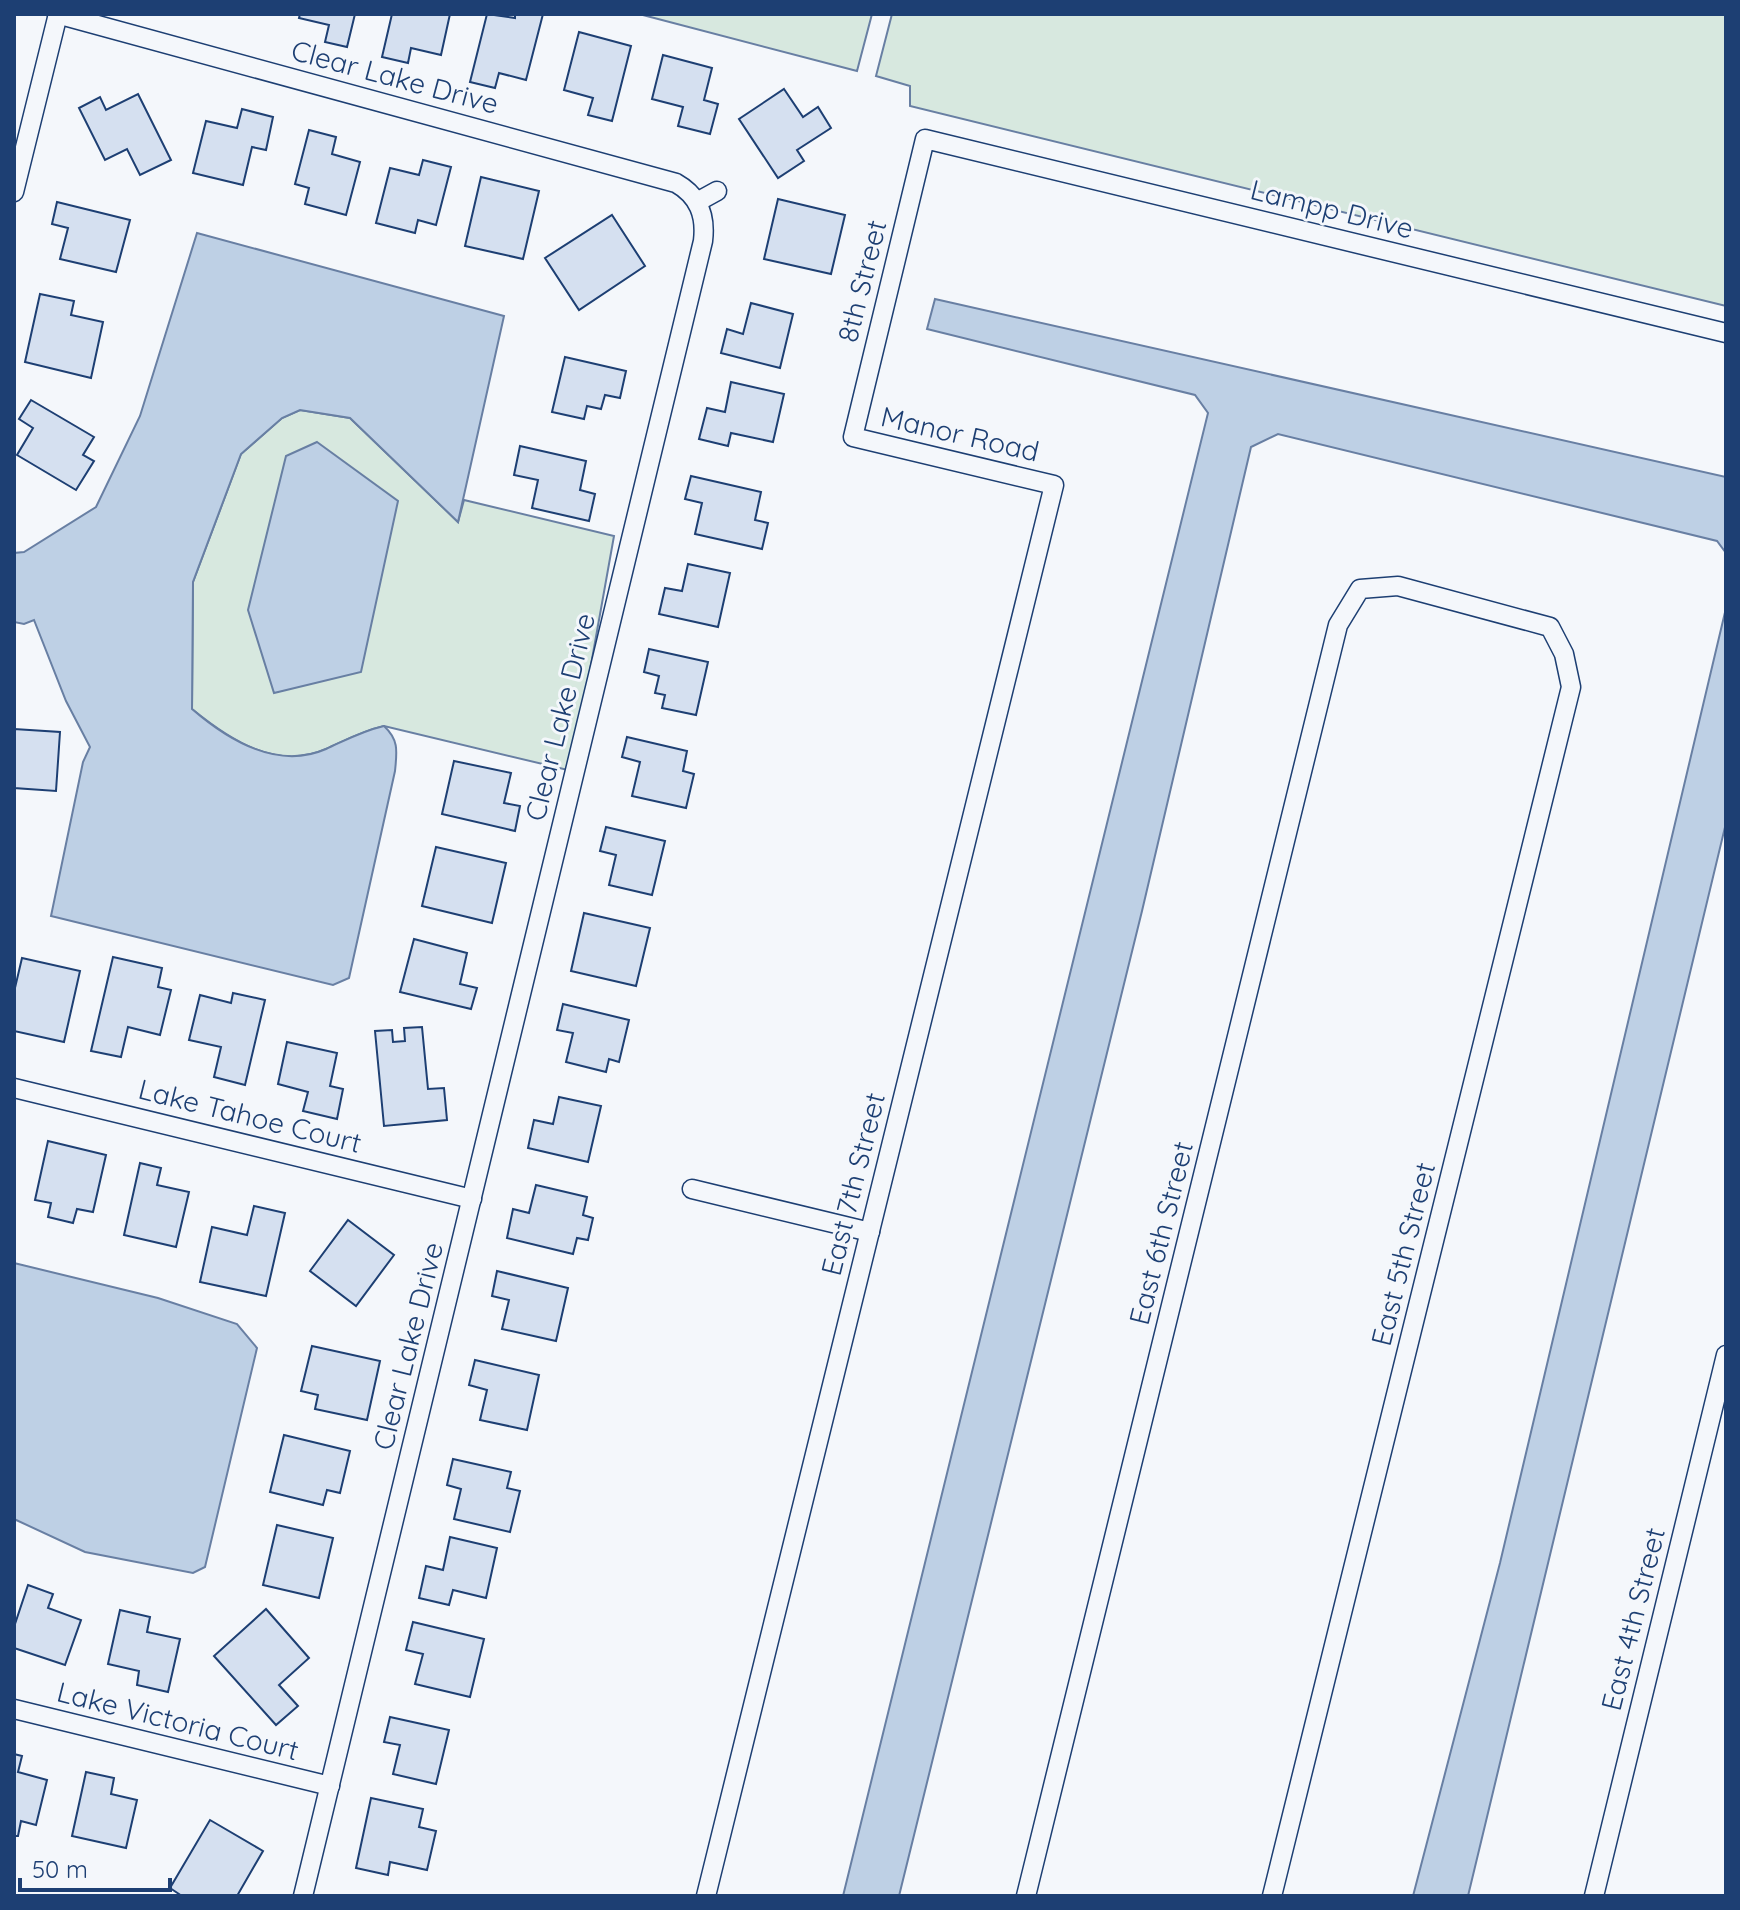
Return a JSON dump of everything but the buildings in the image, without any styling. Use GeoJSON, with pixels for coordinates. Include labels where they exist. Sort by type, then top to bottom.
{"type":"FeatureCollection","features":[{"type":"Feature","properties":{"kind":"street"},"geometry":{"type":"LineString","coordinates":[[14,192],[57,14]]}},
{"type":"Feature","properties":{"kind":"street","name":"Clear Lake Drive"},"geometry":{"type":"LineString","coordinates":[[57,14],[668,181],[684,188],[697,202],[703,219],[703,241],[303,1896]]}},
{"type":"Feature","properties":{"kind":"street","name":"Lampp Drive"},"geometry":{"type":"LineString","coordinates":[[925,139],[1726,333]]}},
{"type":"Feature","properties":{"kind":"street","name":"8th Street"},"geometry":{"type":"LineString","coordinates":[[853,437],[925,139]]}},
{"type":"Feature","properties":{"kind":"street"},"geometry":{"type":"LineString","coordinates":[[697,202],[717,191]]}},
{"type":"Feature","properties":{"kind":"street","name":"Manor Road"},"geometry":{"type":"LineString","coordinates":[[853,437],[1054,485]]}},
{"type":"Feature","properties":{"kind":"street","name":"East 7th Street"},"geometry":{"type":"LineString","coordinates":[[706,1896],[1054,485]]}},
{"type":"Feature","properties":{"kind":"street","name":"East 5th Street"},"geometry":{"type":"LineString","coordinates":[[1272,1896],[1571,687],[1564,654],[1550,627],[1398,586],[1360,589]]}},
{"type":"Feature","properties":{"kind":"street","name":"East 6th Street"},"geometry":{"type":"LineString","coordinates":[[1026,1896],[1338,625],[1360,589]]}},
{"type":"Feature","properties":{"kind":"street","name":"Lake Tahoe Court"},"geometry":{"type":"LineString","coordinates":[[14,1088],[472,1199]]}},
{"type":"Feature","properties":{"kind":"street"},"geometry":{"type":"LineString","coordinates":[[692,1189],[870,1232]]}},
{"type":"Feature","properties":{"kind":"street","name":"East 4th Street"},"geometry":{"type":"LineString","coordinates":[[1594,1896],[1726,1355]]}},
{"type":"Feature","properties":{"kind":"street","name":"Lake Victoria Court"},"geometry":{"type":"LineString","coordinates":[[14,1709],[330,1786]]}},
{"type":"Feature","properties":{"kind":"shaded area"},"geometry":{"type":"Polygon","coordinates":[[[639,14],[872,14],[857,71],[639,14]]]}},
{"type":"Feature","properties":{"kind":"shaded area"},"geometry":{"type":"Polygon","coordinates":[[[892,14],[1726,14],[1726,306],[910,106],[910,86],[876,76],[892,14]]]}},
{"type":"Feature","properties":{"kind":"shaded area"},"geometry":{"type":"Polygon","coordinates":[[[300,410],[350,418],[458,522],[464,500],[614,536],[572,771],[384,726],[308,755],[272,754],[238,741],[192,709],[193,582],[241,454],[282,418],[300,410]]]}},
{"type":"Feature","properties":{"kind":"water"},"geometry":{"type":"Polygon","coordinates":[[[197,233],[504,316],[458,522],[350,418],[300,410],[282,418],[241,454],[193,582],[192,709],[206,721],[255,749],[290,756],[308,755],[384,726],[395,741],[395,771],[349,978],[333,985],[51,916],[83,762],[90,747],[66,701],[34,620],[24,624],[14,622],[14,553],[24,552],[96,507],[140,416],[197,233]]]}},
{"type":"Feature","properties":{"kind":"water"},"geometry":{"type":"Polygon","coordinates":[[[935,299],[1726,477],[1726,553],[1717,541],[1278,434],[1251,447],[1142,911],[899,1896],[843,1896],[1208,413],[1195,395],[927,329],[935,299]]]}},
{"type":"Feature","properties":{"kind":"water"},"geometry":{"type":"Polygon","coordinates":[[[317,442],[398,501],[361,672],[274,693],[248,610],[286,456],[317,442]]]}},
{"type":"Feature","properties":{"kind":"water"},"geometry":{"type":"Polygon","coordinates":[[[1726,608],[1726,823],[1468,1896],[1413,1896],[1500,1563],[1726,608]]]}},
{"type":"Feature","properties":{"kind":"water"},"geometry":{"type":"Polygon","coordinates":[[[14,1263],[158,1298],[237,1324],[257,1348],[205,1567],[193,1573],[85,1552],[14,1519],[14,1263]]]}}]}
